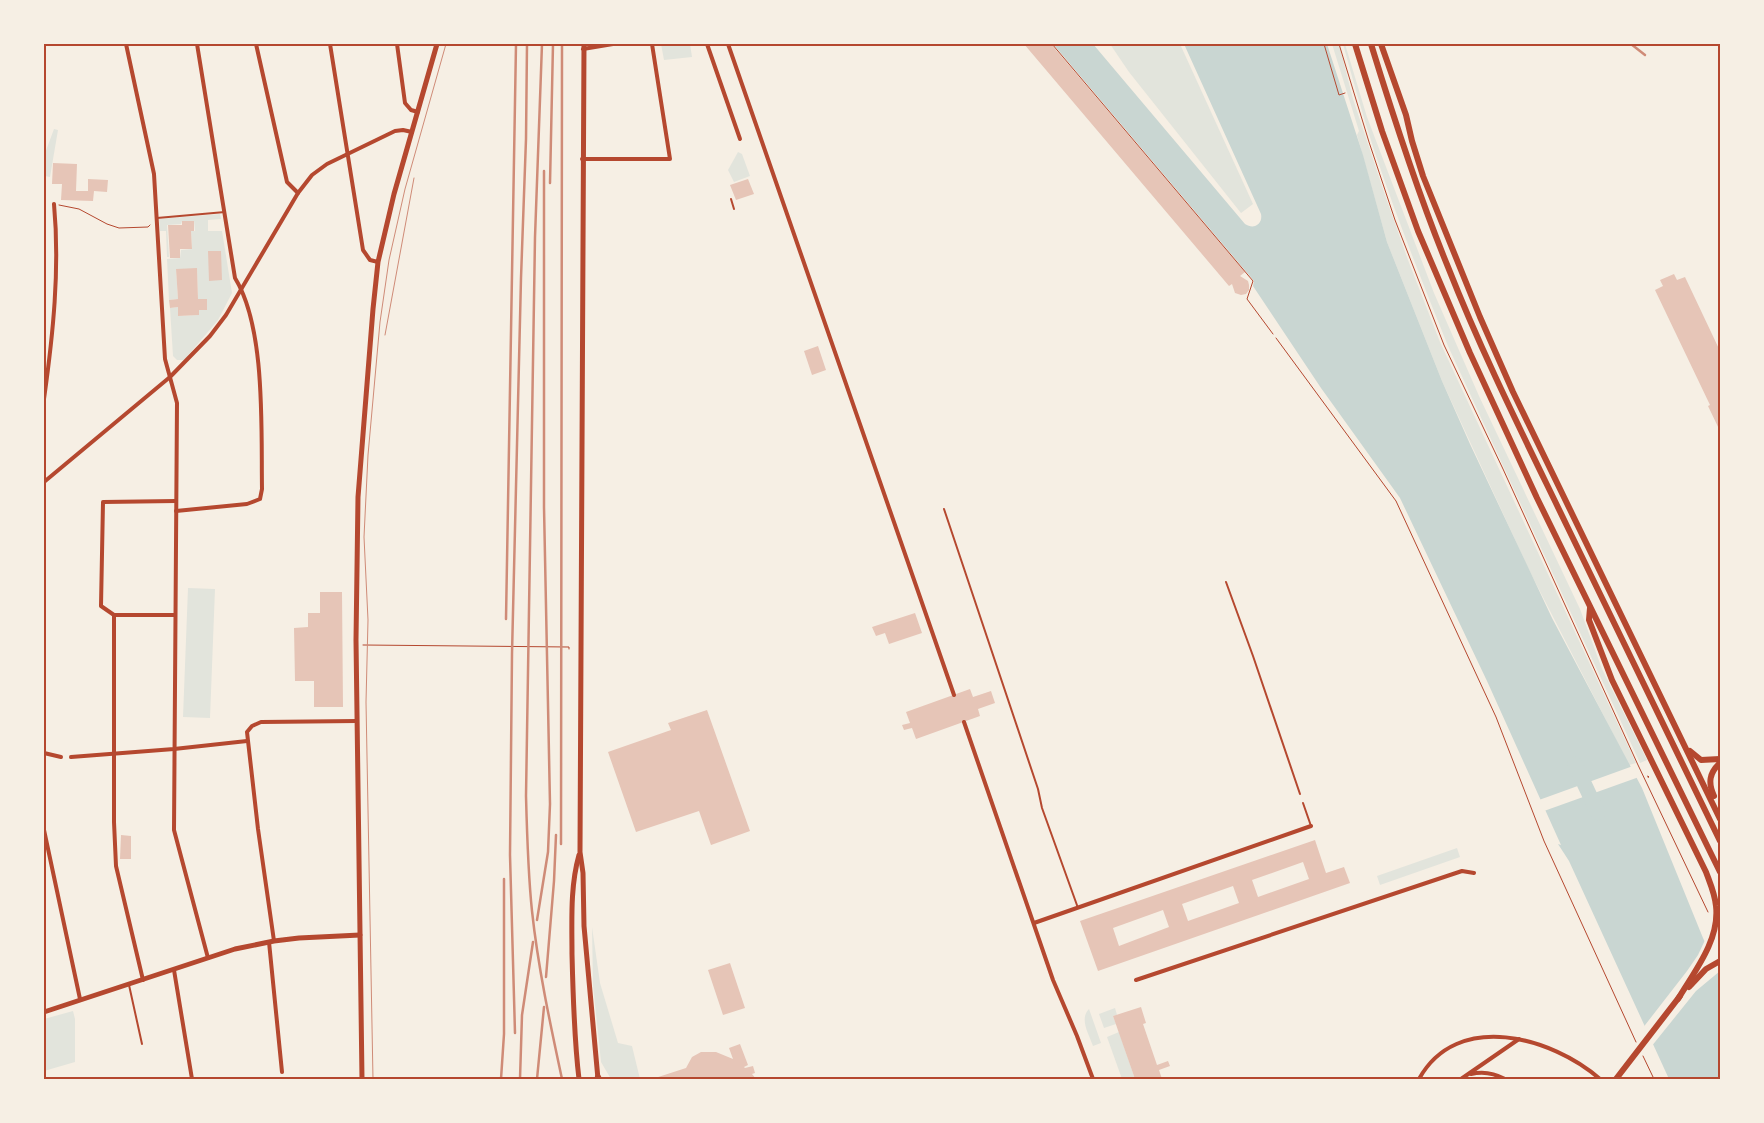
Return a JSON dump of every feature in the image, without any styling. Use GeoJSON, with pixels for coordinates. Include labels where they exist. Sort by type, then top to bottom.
{"type":"FeatureCollection","features":[{"type":"Feature","properties":{"kind":"highway"},"geometry":{"type":"LineString","coordinates":[[1355,44],[1382,131],[1421,239],[1470,353],[1537,498],[1720,872]]}},
{"type":"Feature","properties":{"kind":"highway"},"geometry":{"type":"LineString","coordinates":[[1371,44],[1394,121],[1448,267],[1476,334],[1512,413],[1720,841]]}},
{"type":"Feature","properties":{"kind":"highway"},"geometry":{"type":"LineString","coordinates":[[1381,44],[1406,115],[1422,176],[1480,317],[1522,409],[1719,816]]}},
{"type":"Feature","properties":{"kind":"highway"},"geometry":{"type":"LineString","coordinates":[[1590,606],[1589,620],[1612,680],[1714,892],[1716,920],[1713,935],[1708,948],[1678,999]]}},
{"type":"Feature","properties":{"kind":"highway"},"geometry":{"type":"LineString","coordinates":[[1684,746],[1701,760],[1720,759]]}},
{"type":"Feature","properties":{"kind":"highway"},"geometry":{"type":"LineString","coordinates":[[1719,816],[1709,781],[1712,772],[1720,763]]}},
{"type":"Feature","properties":{"kind":"highway"},"geometry":{"type":"LineString","coordinates":[[1616,1079],[1678,999],[1697,978],[1720,961]]}},
{"type":"Feature","properties":{"kind":"main road"},"geometry":{"type":"LineString","coordinates":[[362,1079],[356,583],[358,497],[378,262],[392,202],[437,44]]}},
{"type":"Feature","properties":{"kind":"main road"},"geometry":{"type":"LineString","coordinates":[[583,46],[580,852],[583,872],[584,926],[598,1079]]}},
{"type":"Feature","properties":{"kind":"main road"},"geometry":{"type":"LineString","coordinates":[[579,1079],[573,993],[572,910],[574,873],[580,852]]}},
{"type":"Feature","properties":{"kind":"main road"},"geometry":{"type":"LineString","coordinates":[[44,1012],[208,958],[272,941],[360,935]]}},
{"type":"Feature","properties":{"kind":"street"},"geometry":{"type":"LineString","coordinates":[[126,44],[154,174],[165,360],[177,403],[174,830],[208,958]]}},
{"type":"Feature","properties":{"kind":"street"},"geometry":{"type":"LineString","coordinates":[[176,511],[247,504],[260,499],[262,488],[261,413],[257,362],[250,313],[242,289],[235,278],[197,44]]}},
{"type":"Feature","properties":{"kind":"street"},"geometry":{"type":"LineString","coordinates":[[256,44],[287,182],[298,193]]}},
{"type":"Feature","properties":{"kind":"street"},"geometry":{"type":"LineString","coordinates":[[330,44],[363,250],[370,260],[378,262]]}},
{"type":"Feature","properties":{"kind":"street"},"geometry":{"type":"LineString","coordinates":[[397,44],[405,103],[411,110],[418,112]]}},
{"type":"Feature","properties":{"kind":"street"},"geometry":{"type":"LineString","coordinates":[[583,46],[613,44]]}},
{"type":"Feature","properties":{"kind":"street"},"geometry":{"type":"LineString","coordinates":[[582,159],[670,160],[652,44]]}},
{"type":"Feature","properties":{"kind":"street"},"geometry":{"type":"LineString","coordinates":[[707,44],[740,139]]}},
{"type":"Feature","properties":{"kind":"street"},"geometry":{"type":"LineString","coordinates":[[728,44],[954,695]]}},
{"type":"Feature","properties":{"kind":"street"},"geometry":{"type":"LineString","coordinates":[[44,482],[170,377],[210,336],[226,315],[298,193],[312,174],[327,164],[394,131],[404,130],[412,132]]}},
{"type":"Feature","properties":{"kind":"street"},"geometry":{"type":"LineString","coordinates":[[44,399],[54,319],[57,232],[54,204]]}},
{"type":"Feature","properties":{"kind":"street"},"geometry":{"type":"LineString","coordinates":[[175,615],[114,615],[101,606],[103,502],[176,501]]}},
{"type":"Feature","properties":{"kind":"street"},"geometry":{"type":"LineString","coordinates":[[114,615],[114,822],[116,866],[143,980]]}},
{"type":"Feature","properties":{"kind":"street"},"geometry":{"type":"LineString","coordinates":[[282,1072],[272,941],[247,732],[252,726],[261,722],[357,721]]}},
{"type":"Feature","properties":{"kind":"street"},"geometry":{"type":"LineString","coordinates":[[964,722],[1054,980],[1093,1079]]}},
{"type":"Feature","properties":{"kind":"street"},"geometry":{"type":"LineString","coordinates":[[71,757],[247,741]]}},
{"type":"Feature","properties":{"kind":"street"},"geometry":{"type":"LineString","coordinates":[[44,753],[61,757]]}},
{"type":"Feature","properties":{"kind":"street"},"geometry":{"type":"LineString","coordinates":[[1034,923],[1311,826]]}},
{"type":"Feature","properties":{"kind":"street"},"geometry":{"type":"LineString","coordinates":[[44,830],[80,999]]}},
{"type":"Feature","properties":{"kind":"street"},"geometry":{"type":"LineString","coordinates":[[1136,980],[1462,871],[1474,873]]}},
{"type":"Feature","properties":{"kind":"street"},"geometry":{"type":"LineString","coordinates":[[174,970],[192,1079]]}},
{"type":"Feature","properties":{"kind":"street"},"geometry":{"type":"LineString","coordinates":[[1419,1079],[1435,1057],[1456,1044],[1481,1037],[1518,1039],[1543,1045],[1566,1055],[1589,1069],[1600,1079]]}},
{"type":"Feature","properties":{"kind":"street"},"geometry":{"type":"LineString","coordinates":[[1461,1079],[1518,1039]]}},
{"type":"Feature","properties":{"kind":"street"},"geometry":{"type":"LineString","coordinates":[[1461,1079],[1477,1073],[1487,1072],[1505,1079]]}},
{"type":"Feature","properties":{"kind":"lane"},"geometry":{"type":"LineString","coordinates":[[731,199],[734,209]]}},
{"type":"Feature","properties":{"kind":"lane"},"geometry":{"type":"LineString","coordinates":[[157,218],[225,212]]}},
{"type":"Feature","properties":{"kind":"lane"},"geometry":{"type":"LineString","coordinates":[[944,509],[1038,789],[1042,808],[1078,908]]}},
{"type":"Feature","properties":{"kind":"lane"},"geometry":{"type":"LineString","coordinates":[[1226,582],[1300,794]]}},
{"type":"Feature","properties":{"kind":"lane"},"geometry":{"type":"LineString","coordinates":[[1303,803],[1311,826]]}},
{"type":"Feature","properties":{"kind":"lane"},"geometry":{"type":"LineString","coordinates":[[129,984],[142,1044]]}},
{"type":"Feature","properties":{"kind":"path"},"geometry":{"type":"LineString","coordinates":[[1052,44],[1253,281],[1247,299],[1272,334]]}},
{"type":"Feature","properties":{"kind":"path"},"geometry":{"type":"LineString","coordinates":[[1324,44],[1339,95],[1345,93]]}},
{"type":"Feature","properties":{"kind":"path"},"geometry":{"type":"LineString","coordinates":[[1339,44],[1395,220],[1444,345],[1503,469],[1638,765],[1708,911]]}},
{"type":"Feature","properties":{"kind":"path"},"geometry":{"type":"LineString","coordinates":[[54,204],[79,209],[107,224],[119,228],[148,227],[157,218]]}},
{"type":"Feature","properties":{"kind":"path"},"geometry":{"type":"LineString","coordinates":[[1276,338],[1396,501],[1496,717],[1544,841],[1637,1043]]}},
{"type":"Feature","properties":{"kind":"path"},"geometry":{"type":"LineString","coordinates":[[363,645],[569,647],[569,649]]}},
{"type":"Feature","properties":{"kind":"path"},"geometry":{"type":"LineString","coordinates":[[1641,1051],[1654,1079]]}},
{"type":"Feature","properties":{"kind":"shaded area"},"geometry":{"type":"Polygon","coordinates":[[[661,44],[690,44],[692,57],[664,60],[661,44]]]}},
{"type":"Feature","properties":{"kind":"shaded area"},"geometry":{"type":"Polygon","coordinates":[[[1053,44],[1093,44],[1245,224],[1255,226],[1261,221],[1261,214],[1184,44],[1327,44],[1363,155],[1387,242],[1442,381],[1552,618],[1642,788],[1720,975],[1720,1079],[1669,1079],[1569,861],[1558,844],[1561,845],[1487,681],[1400,498],[1321,388],[1253,286],[1254,281],[1053,44]]]}},
{"type":"Feature","properties":{"kind":"shaded area"},"geometry":{"type":"Polygon","coordinates":[[[1110,44],[1180,44],[1253,204],[1241,213],[1129,72],[1110,44]]]}},
{"type":"Feature","properties":{"kind":"shaded area"},"geometry":{"type":"Polygon","coordinates":[[[1332,44],[1339,44],[1353,99],[1385,195],[1440,342],[1636,763],[1629,765],[1529,570],[1442,381],[1387,242],[1357,135],[1359,131],[1332,44]]]}},
{"type":"Feature","properties":{"kind":"shaded area"},"geometry":{"type":"Polygon","coordinates":[[[1343,44],[1345,44],[1367,117],[1434,293],[1479,396],[1580,609],[1602,669],[1647,760],[1640,763],[1448,346],[1383,177],[1366,126],[1343,44]]]}},
{"type":"Feature","properties":{"kind":"shaded area"},"geometry":{"type":"Polygon","coordinates":[[[54,129],[58,130],[50,177],[45,176],[44,178],[44,156],[54,129]]]}},
{"type":"Feature","properties":{"kind":"shaded area"},"geometry":{"type":"Polygon","coordinates":[[[738,152],[742,154],[750,176],[734,182],[728,170],[738,152]]]}},
{"type":"Feature","properties":{"kind":"shaded area"},"geometry":{"type":"Polygon","coordinates":[[[220,214],[221,219],[208,220],[208,231],[222,231],[232,293],[218,320],[184,360],[177,360],[173,356],[170,308],[178,307],[178,316],[199,315],[199,310],[207,309],[207,299],[198,299],[197,269],[176,269],[178,299],[169,300],[167,259],[180,258],[181,250],[192,249],[191,231],[195,231],[194,221],[182,221],[181,224],[167,225],[169,257],[167,257],[166,231],[160,231],[159,219],[220,214]]]}},
{"type":"Feature","properties":{"kind":"shaded area"},"geometry":{"type":"Polygon","coordinates":[[[188,588],[215,589],[210,718],[183,717],[188,588]]]}},
{"type":"Feature","properties":{"kind":"shaded area"},"geometry":{"type":"Polygon","coordinates":[[[1457,848],[1460,857],[1380,885],[1377,876],[1457,848]]]}},
{"type":"Feature","properties":{"kind":"shaded area"},"geometry":{"type":"Polygon","coordinates":[[[592,927],[600,983],[618,1043],[632,1046],[640,1079],[611,1079],[601,1062],[593,985],[592,927]]]}},
{"type":"Feature","properties":{"kind":"shaded area"},"geometry":{"type":"Polygon","coordinates":[[[1115,1008],[1117,1015],[1113,1016],[1116,1024],[1104,1028],[1099,1014],[1115,1008]]]}},
{"type":"Feature","properties":{"kind":"shaded area"},"geometry":{"type":"Polygon","coordinates":[[[1089,1009],[1101,1043],[1093,1046],[1085,1022],[1086,1013],[1089,1009]]]}},
{"type":"Feature","properties":{"kind":"shaded area"},"geometry":{"type":"Polygon","coordinates":[[[73,1011],[75,1019],[75,1062],[44,1071],[44,1019],[73,1011]]]}},
{"type":"Feature","properties":{"kind":"shaded area"},"geometry":{"type":"Polygon","coordinates":[[[1119,1032],[1135,1079],[1122,1079],[1107,1037],[1119,1032]]]}},
{"type":"Feature","properties":{"kind":"pier"},"geometry":{"type":"Polygon","coordinates":[[[1633,766],[1639,777],[1544,811],[1539,800],[1633,766]]]}},
{"type":"Feature","properties":{"kind":"pier"},"geometry":{"type":"Polygon","coordinates":[[[1706,938],[1720,971],[1696,991],[1651,1047],[1642,1029],[1687,971],[1698,955],[1706,938]]]}},
{"type":"Feature","properties":{"kind":"building"},"geometry":{"type":"Polygon","coordinates":[[[1024,44],[1051,44],[1245,272],[1240,276],[1248,281],[1249,290],[1246,294],[1235,293],[1232,284],[1229,286],[1024,44]]]}},
{"type":"Feature","properties":{"kind":"building"},"geometry":{"type":"Polygon","coordinates":[[[53,163],[77,164],[76,191],[88,191],[88,179],[108,180],[107,192],[94,191],[93,201],[61,200],[62,184],[52,184],[53,163]]]}},
{"type":"Feature","properties":{"kind":"building"},"geometry":{"type":"Polygon","coordinates":[[[748,179],[754,194],[736,200],[730,185],[748,179]]]}},
{"type":"Feature","properties":{"kind":"building"},"geometry":{"type":"Polygon","coordinates":[[[182,221],[194,221],[194,231],[191,231],[192,249],[180,249],[180,258],[170,258],[168,225],[182,225],[182,221]]]}},
{"type":"Feature","properties":{"kind":"building"},"geometry":{"type":"Polygon","coordinates":[[[208,251],[221,251],[222,280],[209,281],[208,251]]]}},
{"type":"Feature","properties":{"kind":"building"},"geometry":{"type":"Polygon","coordinates":[[[197,268],[198,299],[207,299],[207,310],[199,310],[199,315],[178,316],[178,307],[170,308],[169,300],[178,299],[176,269],[197,268]]]}},
{"type":"Feature","properties":{"kind":"building"},"geometry":{"type":"Polygon","coordinates":[[[1674,274],[1677,280],[1685,277],[1720,351],[1720,431],[1708,406],[1710,405],[1655,290],[1663,286],[1660,280],[1674,274]]]}},
{"type":"Feature","properties":{"kind":"building"},"geometry":{"type":"Polygon","coordinates":[[[818,346],[826,370],[812,375],[804,351],[818,346]]]}},
{"type":"Feature","properties":{"kind":"building"},"geometry":{"type":"Polygon","coordinates":[[[320,592],[342,592],[343,707],[314,707],[314,681],[295,681],[294,628],[308,627],[308,613],[320,613],[320,592]]]}},
{"type":"Feature","properties":{"kind":"building"},"geometry":{"type":"Polygon","coordinates":[[[915,613],[922,633],[889,644],[885,633],[876,636],[872,627],[915,613]]]}},
{"type":"Feature","properties":{"kind":"building"},"geometry":{"type":"Polygon","coordinates":[[[970,689],[973,697],[991,691],[995,703],[978,709],[980,716],[916,739],[912,728],[904,730],[902,725],[910,723],[906,712],[970,689]]]}},
{"type":"Feature","properties":{"kind":"building"},"geometry":{"type":"Polygon","coordinates":[[[707,710],[750,831],[711,845],[699,811],[636,832],[608,752],[671,730],[668,723],[707,710]]]}},
{"type":"Feature","properties":{"kind":"building"},"geometry":{"type":"Polygon","coordinates":[[[121,835],[131,836],[131,859],[120,859],[121,835]]]}},
{"type":"Feature","properties":{"kind":"building"},"geometry":{"type":"Polygon","coordinates":[[[1315,840],[1326,873],[1344,867],[1350,883],[1098,971],[1080,921],[1315,840]],[[1303,862],[1252,880],[1258,897],[1309,879],[1303,862]],[[1233,886],[1182,904],[1188,921],[1239,903],[1233,886]],[[1163,910],[1113,928],[1119,946],[1169,927],[1163,910]]]}},
{"type":"Feature","properties":{"kind":"building"},"geometry":{"type":"Polygon","coordinates":[[[730,963],[745,1008],[723,1015],[708,970],[730,963]]]}},
{"type":"Feature","properties":{"kind":"building"},"geometry":{"type":"Polygon","coordinates":[[[1141,1007],[1146,1023],[1143,1024],[1157,1065],[1168,1061],[1170,1066],[1159,1070],[1162,1079],[1135,1079],[1113,1016],[1141,1007]]]}},
{"type":"Feature","properties":{"kind":"building"},"geometry":{"type":"Polygon","coordinates":[[[740,1044],[748,1065],[744,1067],[753,1066],[755,1073],[752,1074],[756,1079],[652,1079],[686,1068],[692,1057],[701,1052],[716,1052],[733,1059],[729,1048],[740,1044]]]}},
{"type":"Feature","properties":{"kind":"waterway"},"geometry":{"type":"LineString","coordinates":[[1575,764],[1598,813]]}},
{"type":"Feature","properties":{"kind":"tram line"},"geometry":{"type":"LineString","coordinates":[[373,1079],[366,702],[368,620],[364,537],[368,455],[380,322],[389,260],[405,189],[446,44]]}},
{"type":"Feature","properties":{"kind":"tram line"},"geometry":{"type":"LineString","coordinates":[[385,335],[414,178]]}},
{"type":"Feature","properties":{"kind":"railway"},"geometry":{"type":"LineString","coordinates":[[506,619],[516,44]]}},
{"type":"Feature","properties":{"kind":"railway"},"geometry":{"type":"LineString","coordinates":[[515,1033],[510,855],[512,654],[527,44]]}},
{"type":"Feature","properties":{"kind":"railway"},"geometry":{"type":"LineString","coordinates":[[542,44],[535,237],[526,796],[529,868],[535,932],[545,995],[562,1079]]}},
{"type":"Feature","properties":{"kind":"railway"},"geometry":{"type":"LineString","coordinates":[[550,183],[553,44]]}},
{"type":"Feature","properties":{"kind":"railway"},"geometry":{"type":"LineString","coordinates":[[561,844],[562,44]]}},
{"type":"Feature","properties":{"kind":"railway"},"geometry":{"type":"LineString","coordinates":[[1631,44],[1645,55]]}},
{"type":"Feature","properties":{"kind":"railway"},"geometry":{"type":"LineString","coordinates":[[537,920],[548,852],[550,804],[544,507],[544,171]]}},
{"type":"Feature","properties":{"kind":"railway"},"geometry":{"type":"LineString","coordinates":[[546,977],[556,835]]}},
{"type":"Feature","properties":{"kind":"railway"},"geometry":{"type":"LineString","coordinates":[[501,1079],[504,1034],[504,879]]}},
{"type":"Feature","properties":{"kind":"railway"},"geometry":{"type":"LineString","coordinates":[[520,1079],[522,1015],[533,942]]}},
{"type":"Feature","properties":{"kind":"railway"},"geometry":{"type":"LineString","coordinates":[[537,1079],[544,1007]]}}]}
